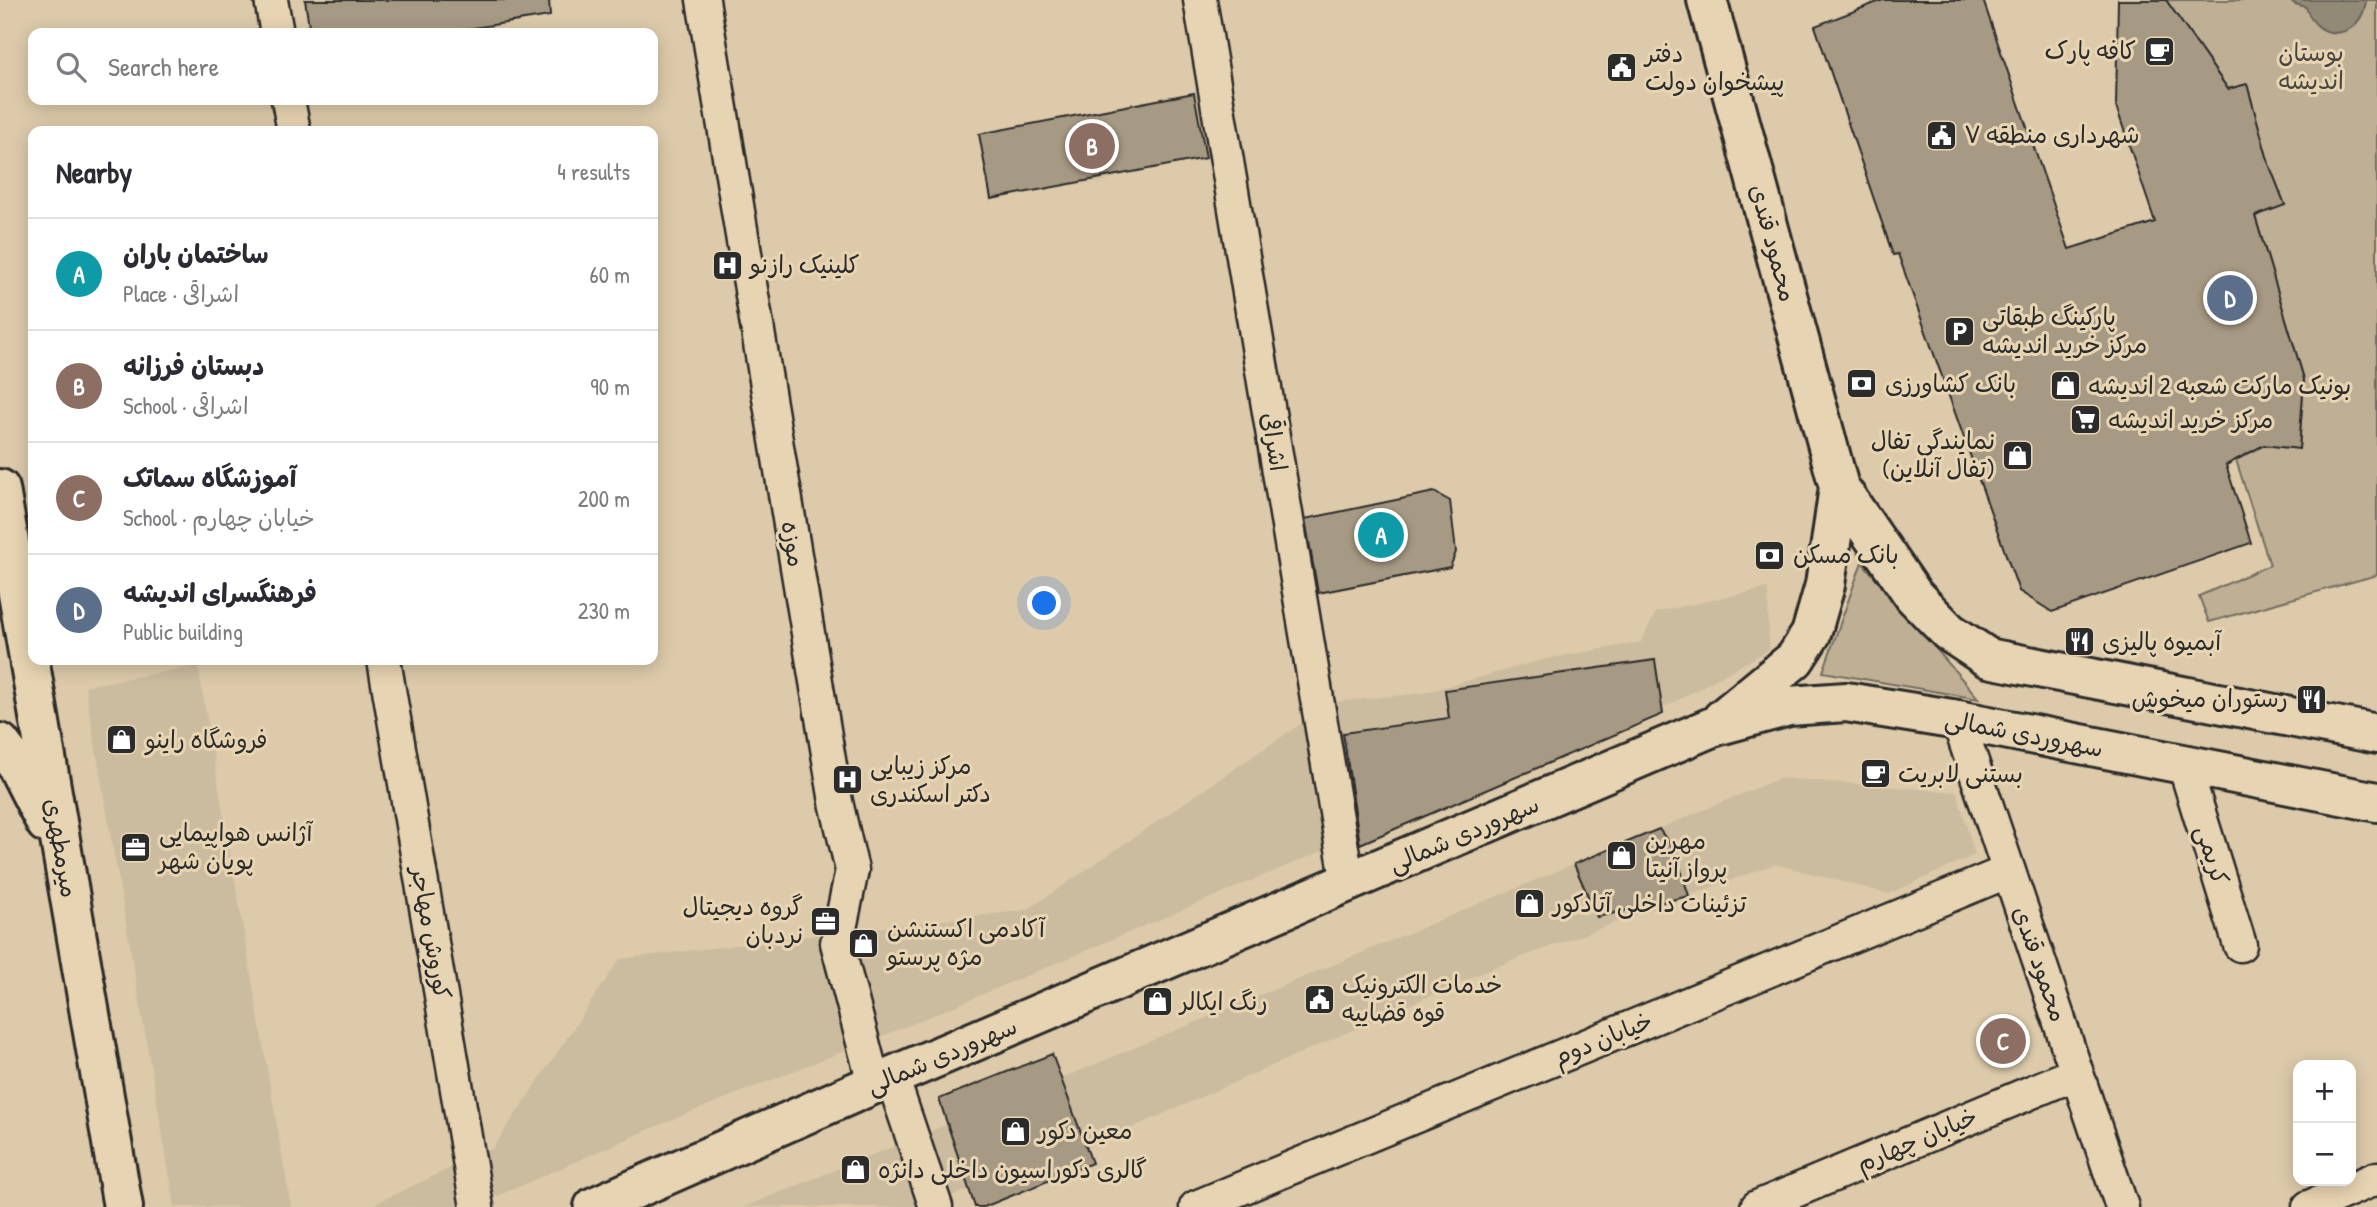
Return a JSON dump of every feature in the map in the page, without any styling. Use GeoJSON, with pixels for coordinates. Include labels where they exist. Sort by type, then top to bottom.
{"type":"FeatureCollection","features":[{"type":"Feature","properties":{"kind":"main road","name":"محمود قندی"},"geometry":{"type":"LineString","coordinates":[[1707,0],[1839,487]]}},
{"type":"Feature","properties":{"kind":"main road"},"geometry":{"type":"LineString","coordinates":[[1839,487],[1914,596],[1949,632],[1988,658],[2377,734]]}},
{"type":"Feature","properties":{"kind":"main road"},"geometry":{"type":"LineString","coordinates":[[1712,727],[1795,659],[1811,634],[1825,585],[1839,487]]}},
{"type":"Feature","properties":{"kind":"main road","name":"میرمطهری"},"geometry":{"type":"LineString","coordinates":[[0,489],[28,653]]}},
{"type":"Feature","properties":{"kind":"main road","name":"میرمطهری"},"geometry":{"type":"LineString","coordinates":[[30,665],[123,1207]]}},
{"type":"Feature","properties":{"kind":"main road","name":"سهروردی شمالی"},"geometry":{"type":"LineString","coordinates":[[594,1207],[883,1080],[1712,727],[1789,706],[1846,702],[1958,720],[2377,802]]}},
{"type":"Feature","properties":{"kind":"main road"},"geometry":{"type":"LineString","coordinates":[[0,743],[16,764],[63,857]]}},
{"type":"Feature","properties":{"kind":"street"},"geometry":{"type":"LineString","coordinates":[[271,0],[276,28]]}},
{"type":"Feature","properties":{"kind":"street","name":"موزه"},"geometry":{"type":"LineString","coordinates":[[703,0],[836,802],[852,870],[837,943],[883,1080],[936,1207]]}},
{"type":"Feature","properties":{"kind":"street","name":"اشراقی"},"geometry":{"type":"LineString","coordinates":[[1200,0],[1348,884]]}},
{"type":"Feature","properties":{"kind":"street"},"geometry":{"type":"LineString","coordinates":[[289,105],[293,126]]}},
{"type":"Feature","properties":{"kind":"street","name":"کوروش مهاجر"},"geometry":{"type":"LineString","coordinates":[[385,665],[477,1207]]}},
{"type":"Feature","properties":{"kind":"street","name":"محمود قندی"},"geometry":{"type":"LineString","coordinates":[[1958,720],[2122,1207]]}},
{"type":"Feature","properties":{"kind":"street","name":"کریمی"},"geometry":{"type":"LineString","coordinates":[[2184,764],[2241,945]]}},
{"type":"Feature","properties":{"kind":"street","name":"خیابان دوم"},"geometry":{"type":"LineString","coordinates":[[1196,1207],[2009,871]]}},
{"type":"Feature","properties":{"kind":"street","name":"خیابان چهارم"},"geometry":{"type":"LineString","coordinates":[[1757,1207],[2077,1073]]}},
{"type":"Feature","properties":{"kind":"street"},"geometry":{"type":"LineString","coordinates":[[2309,1207],[2377,1178]]}},
{"type":"Feature","properties":{"kind":"shaded area"},"geometry":{"type":"Polygon","coordinates":[[[2290,0],[2366,1],[2356,24],[2348,30],[2328,32],[2319,27],[2306,7],[2290,0]]]}},
{"type":"Feature","properties":{"kind":"shaded area"},"geometry":{"type":"Polygon","coordinates":[[[1768,588],[1769,650],[1671,704],[912,1024],[659,1125],[472,1207],[368,1207],[493,1148],[620,959],[1027,910],[1333,702],[1423,693],[1541,660],[1641,642],[1656,612],[1768,588]]]}},
{"type":"Feature","properties":{"kind":"shaded area"},"geometry":{"type":"Polygon","coordinates":[[[198,666],[291,1207],[175,1207],[85,686],[198,666]]]}},
{"type":"Feature","properties":{"kind":"shaded area"},"geometry":{"type":"Polygon","coordinates":[[[1780,778],[1957,792],[1975,855],[1889,894],[1775,864],[1495,967],[1091,1146],[921,1207],[744,1207],[1062,1078],[1780,778]]]}},
{"type":"Feature","properties":{"kind":"green space","name":"بوستان اندیشه"},"geometry":{"type":"Polygon","coordinates":[[[2166,0],[2377,0],[2377,575],[2209,622],[2199,596],[2270,565],[2236,460],[2264,445],[2299,449],[2304,379],[2255,216],[2285,205],[2269,164],[2247,85],[2228,89],[2166,0]]]}},
{"type":"Feature","properties":{"kind":"green space"},"geometry":{"type":"Polygon","coordinates":[[[1862,562],[1979,699],[1823,672],[1862,562]]]}},
{"type":"Feature","properties":{"kind":"building"},"geometry":{"type":"Polygon","coordinates":[[[305,0],[549,0],[550,16],[474,28],[309,28],[305,0]]]}},
{"type":"Feature","properties":{"kind":"building"},"geometry":{"type":"Polygon","coordinates":[[[1883,0],[1983,0],[2069,249],[2155,222],[2116,106],[2118,0],[2166,0],[2228,89],[2247,84],[2269,164],[2285,205],[2255,216],[2304,379],[2299,449],[2264,445],[2226,465],[2251,543],[2052,612],[2019,591],[1898,254],[1893,255],[1815,26],[1883,0]]]}},
{"type":"Feature","properties":{"kind":"building"},"geometry":{"type":"Polygon","coordinates":[[[1194,93],[1206,158],[991,199],[979,134],[1194,93]]]}},
{"type":"Feature","properties":{"kind":"building"},"geometry":{"type":"Polygon","coordinates":[[[1434,492],[1450,501],[1456,552],[1450,567],[1318,593],[1305,519],[1434,492]]]}},
{"type":"Feature","properties":{"kind":"building"},"geometry":{"type":"Polygon","coordinates":[[[1655,660],[1663,714],[1360,844],[1343,733],[1449,718],[1445,690],[1655,660]]]}},
{"type":"Feature","properties":{"kind":"building"},"geometry":{"type":"Polygon","coordinates":[[[1659,829],[1675,851],[1689,896],[1597,917],[1574,864],[1659,829]]]}},
{"type":"Feature","properties":{"kind":"building","name":"معین دکور"},"geometry":{"type":"Polygon","coordinates":[[[1052,1054],[1092,1163],[984,1207],[975,1207],[939,1099],[1052,1054]]]}},
{"type":"Feature","properties":{"kind":"place","name":"کافه پارک"},"geometry":{"type":"Point","coordinates":[2159,51]}},
{"type":"Feature","properties":{"kind":"place","name":"دفتر پیشخوان دولت"},"geometry":{"type":"Point","coordinates":[1622,68]}},
{"type":"Feature","properties":{"kind":"place","name":"شهرداری منطقه ۷"},"geometry":{"type":"Point","coordinates":[1941,135]}},
{"type":"Feature","properties":{"kind":"place","name":"دبستان فرزانه"},"geometry":{"type":"Point","coordinates":[1092,146]}},
{"type":"Feature","properties":{"kind":"place","name":"کلینیک رازنو"},"geometry":{"type":"Point","coordinates":[727,265]}},
{"type":"Feature","properties":{"kind":"place","name":"فرهنگسرای اندیشه"},"geometry":{"type":"Point","coordinates":[2230,298]}},
{"type":"Feature","properties":{"kind":"place","name":"پارکینگ طبقاتی مرکز خرید اندیشه"},"geometry":{"type":"Point","coordinates":[1959,331]}},
{"type":"Feature","properties":{"kind":"place","name":"بانک کشاورزی"},"geometry":{"type":"Point","coordinates":[1862,384]}},
{"type":"Feature","properties":{"kind":"place","name":"بونیک مارکت شعبه 2 اندیشه"},"geometry":{"type":"Point","coordinates":[2065,386]}},
{"type":"Feature","properties":{"kind":"place","name":"مرکز خرید اندیشه"},"geometry":{"type":"Point","coordinates":[2085,420]}},
{"type":"Feature","properties":{"kind":"place","name":"نمایندگی تفال (تفال آنلاین)"},"geometry":{"type":"Point","coordinates":[2018,455]}},
{"type":"Feature","properties":{"kind":"place","name":"ساختمان باران"},"geometry":{"type":"Point","coordinates":[1381,535]}},
{"type":"Feature","properties":{"kind":"place","name":"بانک مسکن"},"geometry":{"type":"Point","coordinates":[1770,555]}},
{"type":"Feature","properties":{"kind":"place","name":"آبمیوه پالیزی"},"geometry":{"type":"Point","coordinates":[2079,642]}},
{"type":"Feature","properties":{"kind":"place","name":"رستوران میخوش"},"geometry":{"type":"Point","coordinates":[2311,699]}},
{"type":"Feature","properties":{"kind":"place","name":"فروشگاه راینو"},"geometry":{"type":"Point","coordinates":[122,740]}},
{"type":"Feature","properties":{"kind":"place","name":"بستنی لابریت"},"geometry":{"type":"Point","coordinates":[1875,774]}},
{"type":"Feature","properties":{"kind":"place","name":"مرکز زیبایی دکتر اسکندری"},"geometry":{"type":"Point","coordinates":[847,780]}},
{"type":"Feature","properties":{"kind":"place","name":"آژانس هواپیمایی پویان شهر"},"geometry":{"type":"Point","coordinates":[136,847]}},
{"type":"Feature","properties":{"kind":"place","name":"مهرین پرواز آنیتا"},"geometry":{"type":"Point","coordinates":[1622,855]}},
{"type":"Feature","properties":{"kind":"place","name":"تزئینات داخلی آتادکور"},"geometry":{"type":"Point","coordinates":[1530,904]}},
{"type":"Feature","properties":{"kind":"place","name":"گروه دیجیتال نردبان"},"geometry":{"type":"Point","coordinates":[826,921]}},
{"type":"Feature","properties":{"kind":"place","name":"آکادمی اکستنشن مژه پرستو"},"geometry":{"type":"Point","coordinates":[864,943]}},
{"type":"Feature","properties":{"kind":"place","name":"خدمات الکترونیک قوه قضاییه"},"geometry":{"type":"Point","coordinates":[1319,999]}},
{"type":"Feature","properties":{"kind":"place","name":"رنگ ایکالر"},"geometry":{"type":"Point","coordinates":[1157,1002]}},
{"type":"Feature","properties":{"kind":"place","name":"آموزشگاه سماتک"},"geometry":{"type":"Point","coordinates":[2003,1041]}},
{"type":"Feature","properties":{"kind":"place","name":"معین دکور"},"geometry":{"type":"Point","coordinates":[1015,1131]}},
{"type":"Feature","properties":{"kind":"place","name":"گالری دکوراسیون داخلی دانژه"},"geometry":{"type":"Point","coordinates":[855,1170]}}]}
